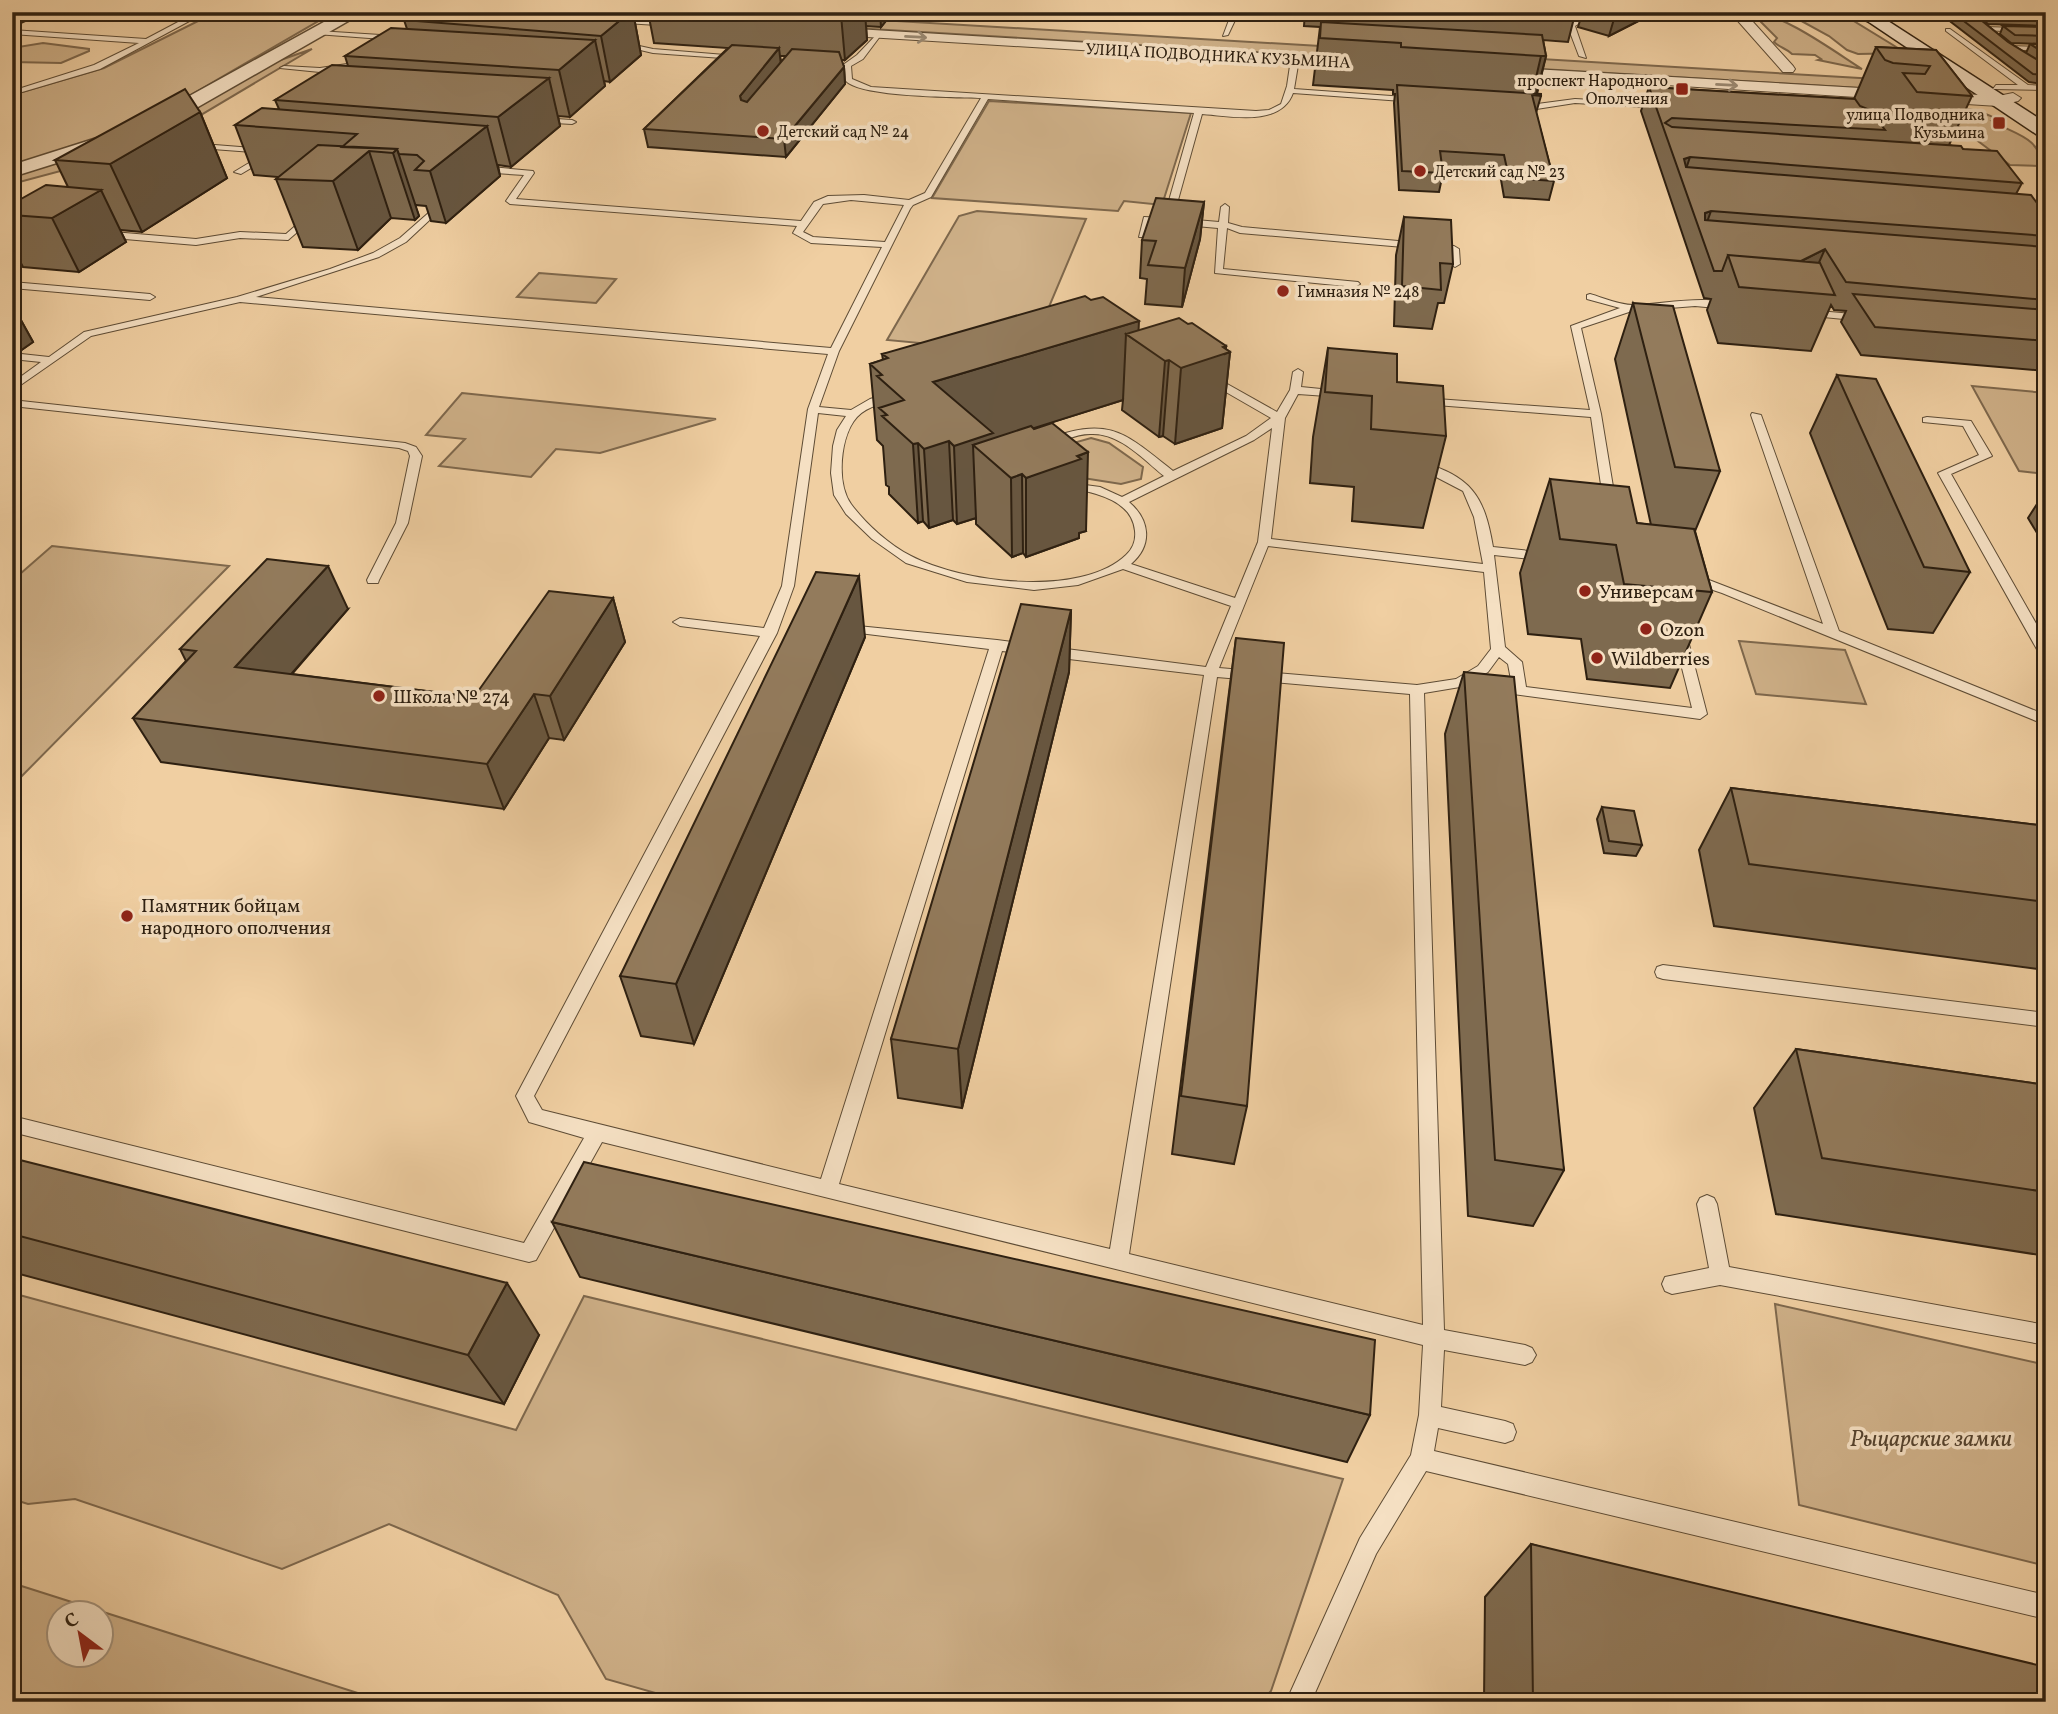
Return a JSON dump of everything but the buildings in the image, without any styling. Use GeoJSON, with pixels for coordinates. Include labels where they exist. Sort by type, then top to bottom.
{"type":"FeatureCollection","features":[{"type":"Feature","properties":{"kind":"main road"},"geometry":{"type":"LineString","coordinates":[[12,171],[95,145],[154,122],[356,12]]}},
{"type":"Feature","properties":{"kind":"main road"},"geometry":{"type":"LineString","coordinates":[[1872,14],[1966,80],[2005,91],[2046,132]]}},
{"type":"Feature","properties":{"kind":"main road"},"geometry":{"type":"LineString","coordinates":[[1872,14],[2005,91],[2046,119]]}},
{"type":"Feature","properties":{"kind":"street"},"geometry":{"type":"LineString","coordinates":[[506,12],[712,24]]}},
{"type":"Feature","properties":{"kind":"street"},"geometry":{"type":"LineString","coordinates":[[1736,12],[1794,69],[1762,67]]}},
{"type":"Feature","properties":{"kind":"street"},"geometry":{"type":"LineString","coordinates":[[1843,12],[1872,14]]}},
{"type":"Feature","properties":{"kind":"street","name":"УЛИЦА ПОДВОДНИКА КУЗЬМИНА"},"geometry":{"type":"LineString","coordinates":[[809,30],[1377,64]]}},
{"type":"Feature","properties":{"kind":"street"},"geometry":{"type":"LineString","coordinates":[[1488,71],[1832,95],[2005,91]]}},
{"type":"Feature","properties":{"kind":"street"},"geometry":{"type":"LineString","coordinates":[[1931,78],[1966,80]]}},
{"type":"Feature","properties":{"kind":"lane"},"geometry":{"type":"LineString","coordinates":[[12,93],[97,67],[203,12]]}},
{"type":"Feature","properties":{"kind":"lane"},"geometry":{"type":"LineString","coordinates":[[1225,35],[1235,13],[1290,17],[1331,15],[1331,12]]}},
{"type":"Feature","properties":{"kind":"lane"},"geometry":{"type":"LineString","coordinates":[[1562,12],[1571,25],[1583,56]]}},
{"type":"Feature","properties":{"kind":"lane"},"geometry":{"type":"LineString","coordinates":[[1544,24],[1571,25],[1596,12]]}},
{"type":"Feature","properties":{"kind":"lane"},"geometry":{"type":"LineString","coordinates":[[1975,21],[2024,59]]}},
{"type":"Feature","properties":{"kind":"lane"},"geometry":{"type":"LineString","coordinates":[[1985,29],[2046,31]]}},
{"type":"Feature","properties":{"kind":"lane"},"geometry":{"type":"LineString","coordinates":[[1948,30],[2005,91],[2046,88]]}},
{"type":"Feature","properties":{"kind":"lane"},"geometry":{"type":"LineString","coordinates":[[12,32],[147,41]]}},
{"type":"Feature","properties":{"kind":"lane"},"geometry":{"type":"LineString","coordinates":[[318,33],[404,38]]}},
{"type":"Feature","properties":{"kind":"lane"},"geometry":{"type":"LineString","coordinates":[[833,64],[847,65],[860,57],[878,34]]}},
{"type":"Feature","properties":{"kind":"lane"},"geometry":{"type":"LineString","coordinates":[[610,43],[653,51],[819,63]]}},
{"type":"Feature","properties":{"kind":"lane"},"geometry":{"type":"LineString","coordinates":[[2008,48],[2046,49]]}},
{"type":"Feature","properties":{"kind":"lane"},"geometry":{"type":"LineString","coordinates":[[847,65],[846,74],[849,80],[870,89],[1267,113],[1283,106],[1290,90],[1294,59]]}},
{"type":"Feature","properties":{"kind":"lane"},"geometry":{"type":"LineString","coordinates":[[785,69],[791,61]]}},
{"type":"Feature","properties":{"kind":"lane"},"geometry":{"type":"LineString","coordinates":[[284,68],[320,70],[351,65]]}},
{"type":"Feature","properties":{"kind":"lane"},"geometry":{"type":"LineString","coordinates":[[1290,90],[1432,101]]}},
{"type":"Feature","properties":{"kind":"lane"},"geometry":{"type":"LineString","coordinates":[[888,245],[811,240],[798,233],[817,204],[827,199],[910,203],[929,195],[986,96]]}},
{"type":"Feature","properties":{"kind":"lane"},"geometry":{"type":"LineString","coordinates":[[1506,106],[1530,108],[1575,101],[1673,107]]}},
{"type":"Feature","properties":{"kind":"lane"},"geometry":{"type":"LineString","coordinates":[[1167,221],[1199,110]]}},
{"type":"Feature","properties":{"kind":"lane"},"geometry":{"type":"LineString","coordinates":[[532,119],[572,122]]}},
{"type":"Feature","properties":{"kind":"lane"},"geometry":{"type":"LineString","coordinates":[[202,146],[274,152],[238,172]]}},
{"type":"Feature","properties":{"kind":"lane"},"geometry":{"type":"LineString","coordinates":[[474,168],[530,173],[510,201],[803,224]]}},
{"type":"Feature","properties":{"kind":"lane"},"geometry":{"type":"LineString","coordinates":[[910,203],[834,351],[813,409],[788,586],[777,626],[525,1096],[536,1116],[597,1133],[1434,1338],[1525,1354]]}},
{"type":"Feature","properties":{"kind":"lane"},"geometry":{"type":"LineString","coordinates":[[88,233],[195,242],[240,235],[288,237],[324,206]]}},
{"type":"Feature","properties":{"kind":"lane"},"geometry":{"type":"LineString","coordinates":[[1225,207],[1217,271],[1355,284]]}},
{"type":"Feature","properties":{"kind":"lane"},"geometry":{"type":"LineString","coordinates":[[12,388],[88,334],[240,299],[376,256],[403,240],[433,212],[419,211]]}},
{"type":"Feature","properties":{"kind":"lane"},"geometry":{"type":"LineString","coordinates":[[1142,235],[1147,219],[1222,225],[1240,230],[1454,249],[1455,264]]}},
{"type":"Feature","properties":{"kind":"lane"},"geometry":{"type":"LineString","coordinates":[[12,285],[150,297]]}},
{"type":"Feature","properties":{"kind":"lane"},"geometry":{"type":"LineString","coordinates":[[1590,297],[1631,307]]}},
{"type":"Feature","properties":{"kind":"lane"},"geometry":{"type":"LineString","coordinates":[[240,299],[834,351]]}},
{"type":"Feature","properties":{"kind":"lane"},"geometry":{"type":"LineString","coordinates":[[1613,523],[1595,414],[1576,326],[1631,307],[1695,303],[1744,307]]}},
{"type":"Feature","properties":{"kind":"lane"},"geometry":{"type":"LineString","coordinates":[[1790,312],[1878,319]]}},
{"type":"Feature","properties":{"kind":"lane"},"geometry":{"type":"LineString","coordinates":[[12,356],[49,360]]}},
{"type":"Feature","properties":{"kind":"lane"},"geometry":{"type":"LineString","coordinates":[[1118,1262],[1211,672],[1264,542],[1279,418],[1295,390],[1298,372]]}},
{"type":"Feature","properties":{"kind":"lane"},"geometry":{"type":"LineString","coordinates":[[1202,374],[1279,418]]}},
{"type":"Feature","properties":{"kind":"lane"},"geometry":{"type":"LineString","coordinates":[[1295,390],[1348,394]]}},
{"type":"Feature","properties":{"kind":"lane"},"geometry":{"type":"LineString","coordinates":[[900,393],[874,401],[853,414],[842,432],[836,482],[841,497],[851,512],[901,556],[919,564],[996,585],[1032,589],[1065,585],[1123,565],[1140,548],[1144,533],[1136,516],[1122,501],[1084,487],[1058,482]]}},
{"type":"Feature","properties":{"kind":"lane"},"geometry":{"type":"LineString","coordinates":[[1413,408],[1413,400],[1595,414]]}},
{"type":"Feature","properties":{"kind":"lane"},"geometry":{"type":"LineString","coordinates":[[12,403],[388,444],[412,449],[416,456],[402,523],[373,580]]}},
{"type":"Feature","properties":{"kind":"lane"},"geometry":{"type":"LineString","coordinates":[[813,409],[853,414]]}},
{"type":"Feature","properties":{"kind":"lane"},"geometry":{"type":"LineString","coordinates":[[1756,415],[1833,633]]}},
{"type":"Feature","properties":{"kind":"lane"},"geometry":{"type":"LineString","coordinates":[[1122,501],[1250,438],[1279,418]]}},
{"type":"Feature","properties":{"kind":"lane"},"geometry":{"type":"LineString","coordinates":[[1927,420],[1967,423],[1986,456],[1944,473],[2046,653]]}},
{"type":"Feature","properties":{"kind":"lane"},"geometry":{"type":"LineString","coordinates":[[1034,446],[1080,432],[1095,430],[1111,433],[1173,477]]}},
{"type":"Feature","properties":{"kind":"lane"},"geometry":{"type":"LineString","coordinates":[[1413,449],[1418,464],[1468,490],[1476,503],[1490,569],[1498,649],[1483,669],[1460,682]]}},
{"type":"Feature","properties":{"kind":"lane"},"geometry":{"type":"LineString","coordinates":[[1264,542],[1490,569]]}},
{"type":"Feature","properties":{"kind":"lane"},"geometry":{"type":"LineString","coordinates":[[1486,550],[1566,558]]}},
{"type":"Feature","properties":{"kind":"lane"},"geometry":{"type":"LineString","coordinates":[[1123,565],[1239,604]]}},
{"type":"Feature","properties":{"kind":"lane"},"geometry":{"type":"LineString","coordinates":[[1677,574],[1727,590],[2046,720]]}},
{"type":"Feature","properties":{"kind":"lane"},"geometry":{"type":"LineString","coordinates":[[823,625],[998,644],[1211,672],[1417,690],[1460,682],[1700,714],[1675,613]]}},
{"type":"Feature","properties":{"kind":"lane"},"geometry":{"type":"LineString","coordinates":[[680,622],[777,626]]}},
{"type":"Feature","properties":{"kind":"lane"},"geometry":{"type":"LineString","coordinates":[[827,1191],[998,644]]}},
{"type":"Feature","properties":{"kind":"lane"},"geometry":{"type":"LineString","coordinates":[[1498,649],[1516,662],[1520,690]]}},
{"type":"Feature","properties":{"kind":"lane"},"geometry":{"type":"LineString","coordinates":[[1298,1702],[1368,1546],[1421,1460],[1430,1415],[1434,1338],[1417,690]]}},
{"type":"Feature","properties":{"kind":"lane"},"geometry":{"type":"LineString","coordinates":[[1663,972],[2046,1020]]}},
{"type":"Feature","properties":{"kind":"lane"},"geometry":{"type":"LineString","coordinates":[[12,1124],[530,1253],[597,1133]]}},
{"type":"Feature","properties":{"kind":"lane"},"geometry":{"type":"LineString","coordinates":[[1707,1204],[1720,1275]]}},
{"type":"Feature","properties":{"kind":"lane"},"geometry":{"type":"LineString","coordinates":[[1672,1284],[1720,1275],[2046,1335]]}},
{"type":"Feature","properties":{"kind":"lane"},"geometry":{"type":"LineString","coordinates":[[1430,1415],[1505,1432]]}},
{"type":"Feature","properties":{"kind":"lane"},"geometry":{"type":"LineString","coordinates":[[1421,1460],[2046,1607]]}},
{"type":"Feature","properties":{"kind":"green space"},"geometry":{"type":"Polygon","coordinates":[[[216,12],[327,16],[177,103],[96,139],[12,166],[12,95],[104,68],[216,12]]]}},
{"type":"Feature","properties":{"kind":"green space"},"geometry":{"type":"Polygon","coordinates":[[[584,12],[745,12],[1877,79],[1894,90],[584,12]]]}},
{"type":"Feature","properties":{"kind":"green space"},"geometry":{"type":"Polygon","coordinates":[[[1751,12],[1792,26],[1862,69],[1818,60],[1821,59],[1815,55],[1792,54],[1774,42],[1777,38],[1751,12]]]}},
{"type":"Feature","properties":{"kind":"green space"},"geometry":{"type":"Polygon","coordinates":[[[1785,12],[1827,12],[1852,20],[1906,53],[1858,54],[1785,12]]]}},
{"type":"Feature","properties":{"kind":"green space"},"geometry":{"type":"Polygon","coordinates":[[[43,43],[89,51],[61,63],[12,62],[12,48],[43,43]]]}},
{"type":"Feature","properties":{"kind":"green space"},"geometry":{"type":"Polygon","coordinates":[[[312,49],[157,141],[124,154],[12,184],[12,177],[114,144],[272,63],[312,49]]]}},
{"type":"Feature","properties":{"kind":"green space"},"geometry":{"type":"Polygon","coordinates":[[[989,101],[1191,113],[1162,205],[1124,201],[1118,211],[932,198],[989,101]]]}},
{"type":"Feature","properties":{"kind":"green space"},"geometry":{"type":"Polygon","coordinates":[[[1931,106],[1966,108],[1998,120],[1992,121],[2031,142],[2040,156],[2040,166],[2010,165],[1931,106]]]}},
{"type":"Feature","properties":{"kind":"green space"},"geometry":{"type":"Polygon","coordinates":[[[977,211],[1086,219],[1038,333],[984,349],[887,340],[959,216],[977,211]]]}},
{"type":"Feature","properties":{"kind":"green space"},"geometry":{"type":"Polygon","coordinates":[[[539,273],[616,279],[596,303],[517,297],[539,273]]]}},
{"type":"Feature","properties":{"kind":"green space"},"geometry":{"type":"Polygon","coordinates":[[[1972,386],[2046,393],[2046,474],[2019,471],[1972,386]]]}},
{"type":"Feature","properties":{"kind":"green space"},"geometry":{"type":"Polygon","coordinates":[[[462,393],[716,419],[600,453],[556,449],[531,477],[439,466],[465,439],[426,435],[462,393]]]}},
{"type":"Feature","properties":{"kind":"green space"},"geometry":{"type":"Polygon","coordinates":[[[1091,438],[1109,443],[1143,467],[1141,479],[1121,484],[1026,469],[1020,458],[1091,438]]]}},
{"type":"Feature","properties":{"kind":"green space"},"geometry":{"type":"Polygon","coordinates":[[[52,546],[229,566],[12,786],[12,581],[52,546]]]}},
{"type":"Feature","properties":{"kind":"green space"},"geometry":{"type":"Polygon","coordinates":[[[1739,641],[1845,650],[1866,704],[1756,694],[1739,641]]]}},
{"type":"Feature","properties":{"kind":"green space"},"geometry":{"type":"Polygon","coordinates":[[[12,1293],[516,1430],[584,1296],[1343,1479],[1271,1691],[1261,1702],[687,1702],[606,1679],[558,1595],[389,1524],[282,1569],[75,1499],[28,1504],[12,1499],[12,1293]]]}},
{"type":"Feature","properties":{"kind":"green space","name":"Рыцарские замки"},"geometry":{"type":"Polygon","coordinates":[[[1775,1304],[2046,1365],[2046,1566],[1799,1505],[1775,1304]]]}},
{"type":"Feature","properties":{"kind":"green space"},"geometry":{"type":"Polygon","coordinates":[[[12,1583],[59,1598],[46,1598],[46,1668],[116,1668],[116,1616],[386,1702],[12,1702],[12,1583]]]}},
{"type":"Feature","properties":{"kind":"place","name":"проспект Народного Ополчения"},"geometry":{"type":"Point","coordinates":[1682,89]}},
{"type":"Feature","properties":{"kind":"place","name":"улица Подводника Кузьмина"},"geometry":{"type":"Point","coordinates":[1999,123]}},
{"type":"Feature","properties":{"kind":"place","name":"Детский сад № 24"},"geometry":{"type":"Point","coordinates":[763,131]}},
{"type":"Feature","properties":{"kind":"place","name":"Детский сад № 23"},"geometry":{"type":"Point","coordinates":[1420,171]}},
{"type":"Feature","properties":{"kind":"place","name":"Гимназия № 248"},"geometry":{"type":"Point","coordinates":[1283,291]}},
{"type":"Feature","properties":{"kind":"place","name":"Универсам"},"geometry":{"type":"Point","coordinates":[1585,591]}},
{"type":"Feature","properties":{"kind":"place","name":"Ozon"},"geometry":{"type":"Point","coordinates":[1646,629]}},
{"type":"Feature","properties":{"kind":"place","name":"Wildberries"},"geometry":{"type":"Point","coordinates":[1597,658]}},
{"type":"Feature","properties":{"kind":"place","name":"Школа № 274"},"geometry":{"type":"Point","coordinates":[379,696]}},
{"type":"Feature","properties":{"kind":"place","name":"Памятник бойцам народного ополчения"},"geometry":{"type":"Point","coordinates":[127,916]}}]}
